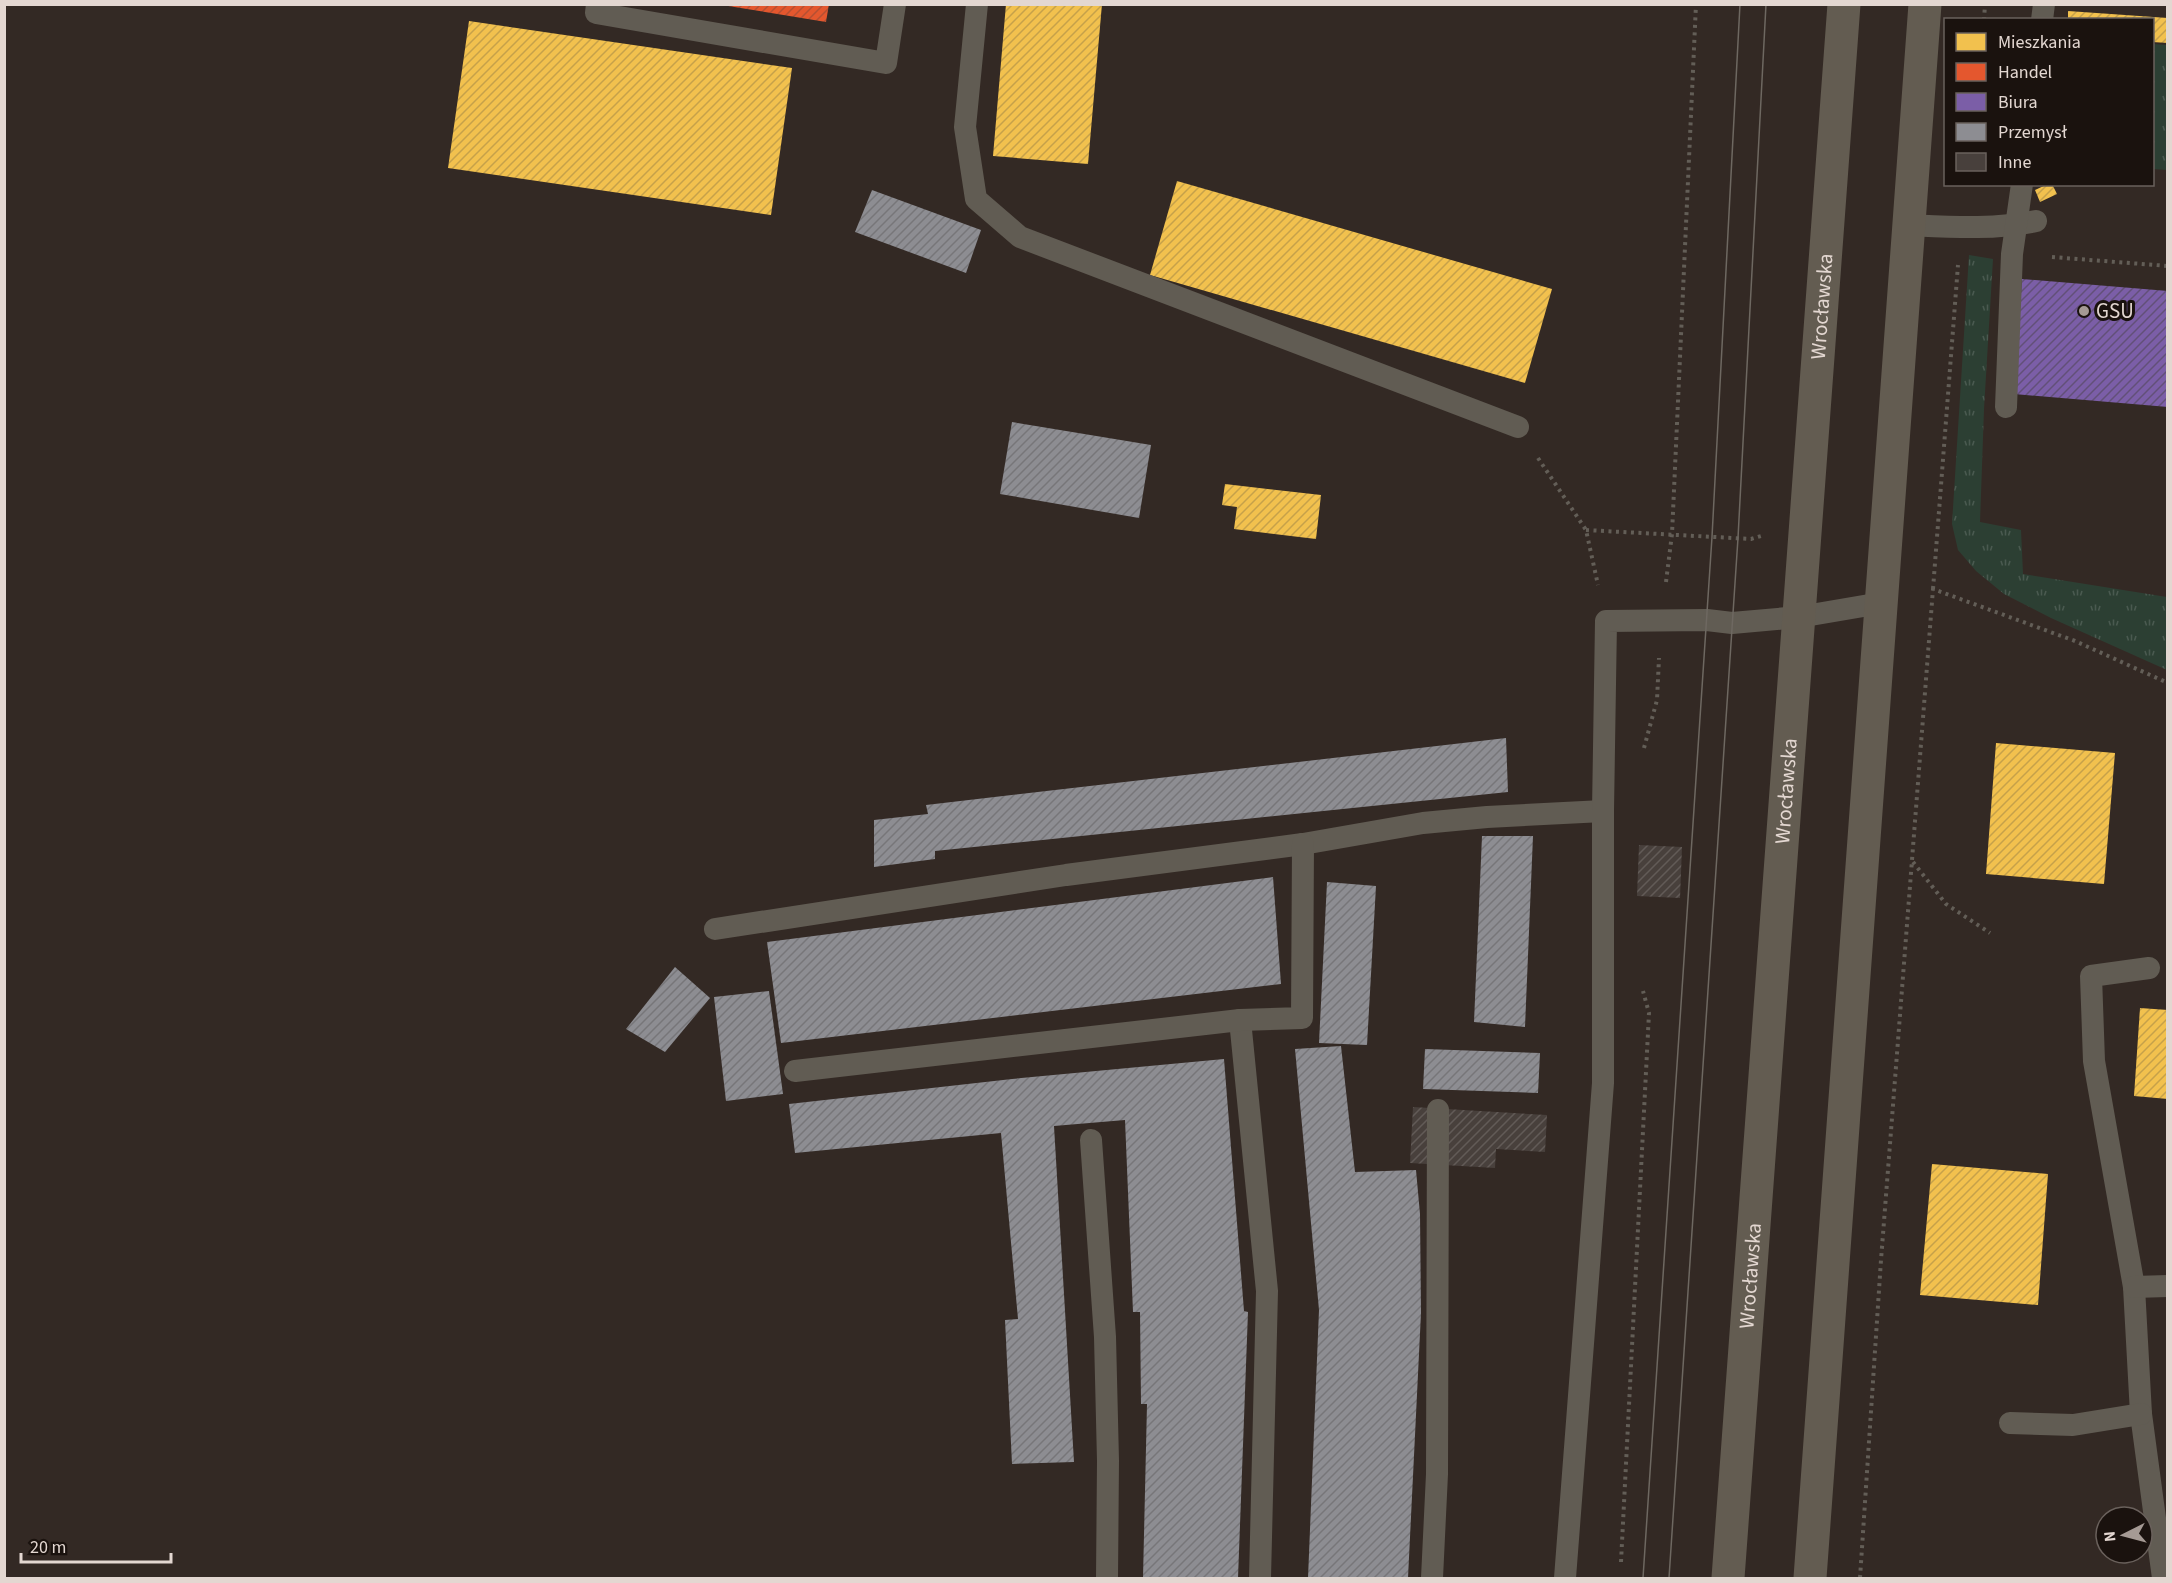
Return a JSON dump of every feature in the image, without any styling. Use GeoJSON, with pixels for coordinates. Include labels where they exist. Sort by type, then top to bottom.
{"type":"FeatureCollection","features":[{"type":"Feature","properties":{"kind":"main road","name":"Wrocławska"},"geometry":{"type":"LineString","coordinates":[[1728,1578],[1844,4]]}},
{"type":"Feature","properties":{"kind":"main road"},"geometry":{"type":"LineString","coordinates":[[1810,1578],[1925,4]]}},
{"type":"Feature","properties":{"kind":"lane"},"geometry":{"type":"LineString","coordinates":[[597,4],[596,13],[886,63],[895,4]]}},
{"type":"Feature","properties":{"kind":"lane"},"geometry":{"type":"LineString","coordinates":[[977,4],[965,127],[976,199],[1020,237],[1518,427]]}},
{"type":"Feature","properties":{"kind":"lane"},"geometry":{"type":"LineString","coordinates":[[2006,407],[2012,254],[2026,223],[2022,186]]}},
{"type":"Feature","properties":{"kind":"lane"},"geometry":{"type":"LineString","coordinates":[[1908,225],[1968,228],[2026,223]]}},
{"type":"Feature","properties":{"kind":"lane"},"geometry":{"type":"LineString","coordinates":[[1565,1578],[1603,1083],[1606,621],[1707,620],[1732,623],[1799,616],[1881,603]]}},
{"type":"Feature","properties":{"kind":"lane"},"geometry":{"type":"LineString","coordinates":[[715,929],[1066,874],[1303,844],[1423,823],[1603,811]]}},
{"type":"Feature","properties":{"kind":"lane"},"geometry":{"type":"LineString","coordinates":[[795,1071],[1240,1020],[1302,1018],[1303,844]]}},
{"type":"Feature","properties":{"kind":"lane"},"geometry":{"type":"LineString","coordinates":[[2149,968],[2091,976],[2094,1061],[2134,1287],[2141,1414],[2163,1578]]}},
{"type":"Feature","properties":{"kind":"lane"},"geometry":{"type":"LineString","coordinates":[[1240,1020],[1267,1291],[1260,1578]]}},
{"type":"Feature","properties":{"kind":"lane"},"geometry":{"type":"LineString","coordinates":[[1432,1578],[1437,1462],[1438,1110]]}},
{"type":"Feature","properties":{"kind":"lane"},"geometry":{"type":"LineString","coordinates":[[1091,1140],[1105,1337],[1108,1461],[1107,1578]]}},
{"type":"Feature","properties":{"kind":"lane"},"geometry":{"type":"LineString","coordinates":[[2134,1287],[2168,1286]]}},
{"type":"Feature","properties":{"kind":"lane"},"geometry":{"type":"LineString","coordinates":[[2010,1423],[2073,1425],[2141,1414]]}},
{"type":"Feature","properties":{"kind":"path"},"geometry":{"type":"LineString","coordinates":[[1643,754],[1657,700],[1661,621],[1672,534],[1696,4]]}},
{"type":"Feature","properties":{"kind":"path"},"geometry":{"type":"LineString","coordinates":[[1518,427],[1586,530],[1606,621]]}},
{"type":"Feature","properties":{"kind":"path"},"geometry":{"type":"LineString","coordinates":[[1586,530],[1751,539],[1760,537],[1764,528]]}},
{"type":"Feature","properties":{"kind":"path"},"geometry":{"type":"LineString","coordinates":[[1860,1578],[1881,1260],[1933,589],[2076,641],[2168,683]]}},
{"type":"Feature","properties":{"kind":"path"},"geometry":{"type":"LineString","coordinates":[[1912,861],[1946,904],[1990,933]]}},
{"type":"Feature","properties":{"kind":"path"},"geometry":{"type":"LineString","coordinates":[[1621,1562],[1649,1013],[1641,981]]}},
{"type":"Feature","properties":{"kind":"green space"},"geometry":{"type":"Polygon","coordinates":[[[2154,44],[2167,45],[2167,170],[2154,169],[2154,44]]]}},
{"type":"Feature","properties":{"kind":"green space"},"geometry":{"type":"Polygon","coordinates":[[[1969,255],[1993,259],[1980,522],[2021,530],[2023,574],[2167,597],[2167,670],[2051,618],[2004,594],[1976,571],[1958,550],[1952,524],[1969,255]]]}},
{"type":"Feature","properties":{"kind":"building: Mieszkania"},"geometry":{"type":"Polygon","coordinates":[[[1006,4],[1102,4],[1088,164],[993,156],[1006,4]]]}},
{"type":"Feature","properties":{"kind":"building: Mieszkania"},"geometry":{"type":"Polygon","coordinates":[[[2068,11],[2168,18],[2168,43],[2154,42],[2154,18],[2068,18],[2068,11]]]}},
{"type":"Feature","properties":{"kind":"building: Mieszkania"},"geometry":{"type":"Polygon","coordinates":[[[469,21],[792,68],[771,215],[448,168],[469,21]]]}},
{"type":"Feature","properties":{"kind":"building: Mieszkania"},"geometry":{"type":"Polygon","coordinates":[[[1177,181],[1552,289],[1525,383],[1150,275],[1177,181]]]}},
{"type":"Feature","properties":{"kind":"building: Mieszkania"},"geometry":{"type":"Polygon","coordinates":[[[2044,186],[2053,186],[2057,194],[2040,202],[2035,190],[2044,186]]]}},
{"type":"Feature","properties":{"kind":"building: Mieszkania"},"geometry":{"type":"Polygon","coordinates":[[[1225,484],[1321,495],[1316,539],[1234,529],[1237,507],[1222,505],[1225,484]]]}},
{"type":"Feature","properties":{"kind":"building: Mieszkania"},"geometry":{"type":"Polygon","coordinates":[[[1996,743],[2115,753],[2104,884],[1986,874],[1996,743]]]}},
{"type":"Feature","properties":{"kind":"building: Mieszkania"},"geometry":{"type":"Polygon","coordinates":[[[2140,1008],[2168,1010],[2168,1099],[2134,1096],[2140,1008]]]}},
{"type":"Feature","properties":{"kind":"building: Mieszkania"},"geometry":{"type":"Polygon","coordinates":[[[1932,1164],[2048,1174],[2038,1305],[1920,1295],[1932,1164]]]}},
{"type":"Feature","properties":{"kind":"building: Handel"},"geometry":{"type":"Polygon","coordinates":[[[716,4],[829,4],[826,22],[716,4]]]}},
{"type":"Feature","properties":{"kind":"building: Biura"},"geometry":{"type":"Polygon","coordinates":[[[2022,279],[2168,291],[2168,407],[2014,394],[2022,279]]]}},
{"type":"Feature","properties":{"kind":"building: Przemysł"},"geometry":{"type":"Polygon","coordinates":[[[872,190],[981,230],[966,273],[855,232],[872,190]]]}},
{"type":"Feature","properties":{"kind":"building: Przemysł"},"geometry":{"type":"Polygon","coordinates":[[[1012,422],[1151,445],[1139,518],[1000,494],[1012,422]]]}},
{"type":"Feature","properties":{"kind":"building: Przemysł"},"geometry":{"type":"Polygon","coordinates":[[[1506,738],[1508,792],[935,851],[935,859],[874,867],[874,820],[928,814],[926,805],[1506,738]]]}},
{"type":"Feature","properties":{"kind":"building: Przemysł"},"geometry":{"type":"Polygon","coordinates":[[[1482,836],[1533,836],[1525,1027],[1474,1022],[1482,836]]]}},
{"type":"Feature","properties":{"kind":"building: Przemysł"},"geometry":{"type":"Polygon","coordinates":[[[1273,877],[1281,984],[781,1043],[767,942],[1273,877]]]}},
{"type":"Feature","properties":{"kind":"building: Przemysł"},"geometry":{"type":"Polygon","coordinates":[[[1327,882],[1376,886],[1367,1045],[1319,1043],[1327,882]]]}},
{"type":"Feature","properties":{"kind":"building: Przemysł"},"geometry":{"type":"Polygon","coordinates":[[[675,967],[710,998],[665,1052],[626,1029],[675,967]]]}},
{"type":"Feature","properties":{"kind":"building: Przemysł"},"geometry":{"type":"Polygon","coordinates":[[[769,991],[783,1094],[726,1101],[714,997],[769,991]]]}},
{"type":"Feature","properties":{"kind":"building: Przemysł"},"geometry":{"type":"Polygon","coordinates":[[[1341,1046],[1355,1172],[1416,1170],[1420,1214],[1421,1313],[1408,1578],[1308,1578],[1319,1310],[1295,1049],[1341,1046]]]}},
{"type":"Feature","properties":{"kind":"building: Przemysł"},"geometry":{"type":"Polygon","coordinates":[[[1425,1049],[1540,1053],[1538,1093],[1423,1089],[1425,1049]]]}},
{"type":"Feature","properties":{"kind":"building: Przemysł"},"geometry":{"type":"Polygon","coordinates":[[[1224,1059],[1244,1311],[1248,1312],[1238,1578],[1143,1578],[1147,1404],[1141,1404],[1140,1312],[1133,1312],[1125,1120],[1054,1126],[1074,1462],[1012,1464],[1005,1320],[1018,1319],[1001,1133],[795,1153],[789,1104],[1012,1079],[1224,1059]]]}},
{"type":"Feature","properties":{"kind":"building: Inne"},"geometry":{"type":"Polygon","coordinates":[[[1639,845],[1682,847],[1680,898],[1637,896],[1639,845]]]}},
{"type":"Feature","properties":{"kind":"building: Inne"},"geometry":{"type":"Polygon","coordinates":[[[1413,1107],[1547,1115],[1545,1152],[1496,1149],[1495,1168],[1410,1163],[1413,1107]]]}},
{"type":"Feature","properties":{"kind":"tram line"},"geometry":{"type":"LineString","coordinates":[[1643,1578],[1712,537],[1740,4]]}},
{"type":"Feature","properties":{"kind":"tram line"},"geometry":{"type":"LineString","coordinates":[[1669,1578],[1738,538],[1766,4]]}},
{"type":"Feature","properties":{"kind":"place","name":"GSU"},"geometry":{"type":"Point","coordinates":[2084,311]}}]}
